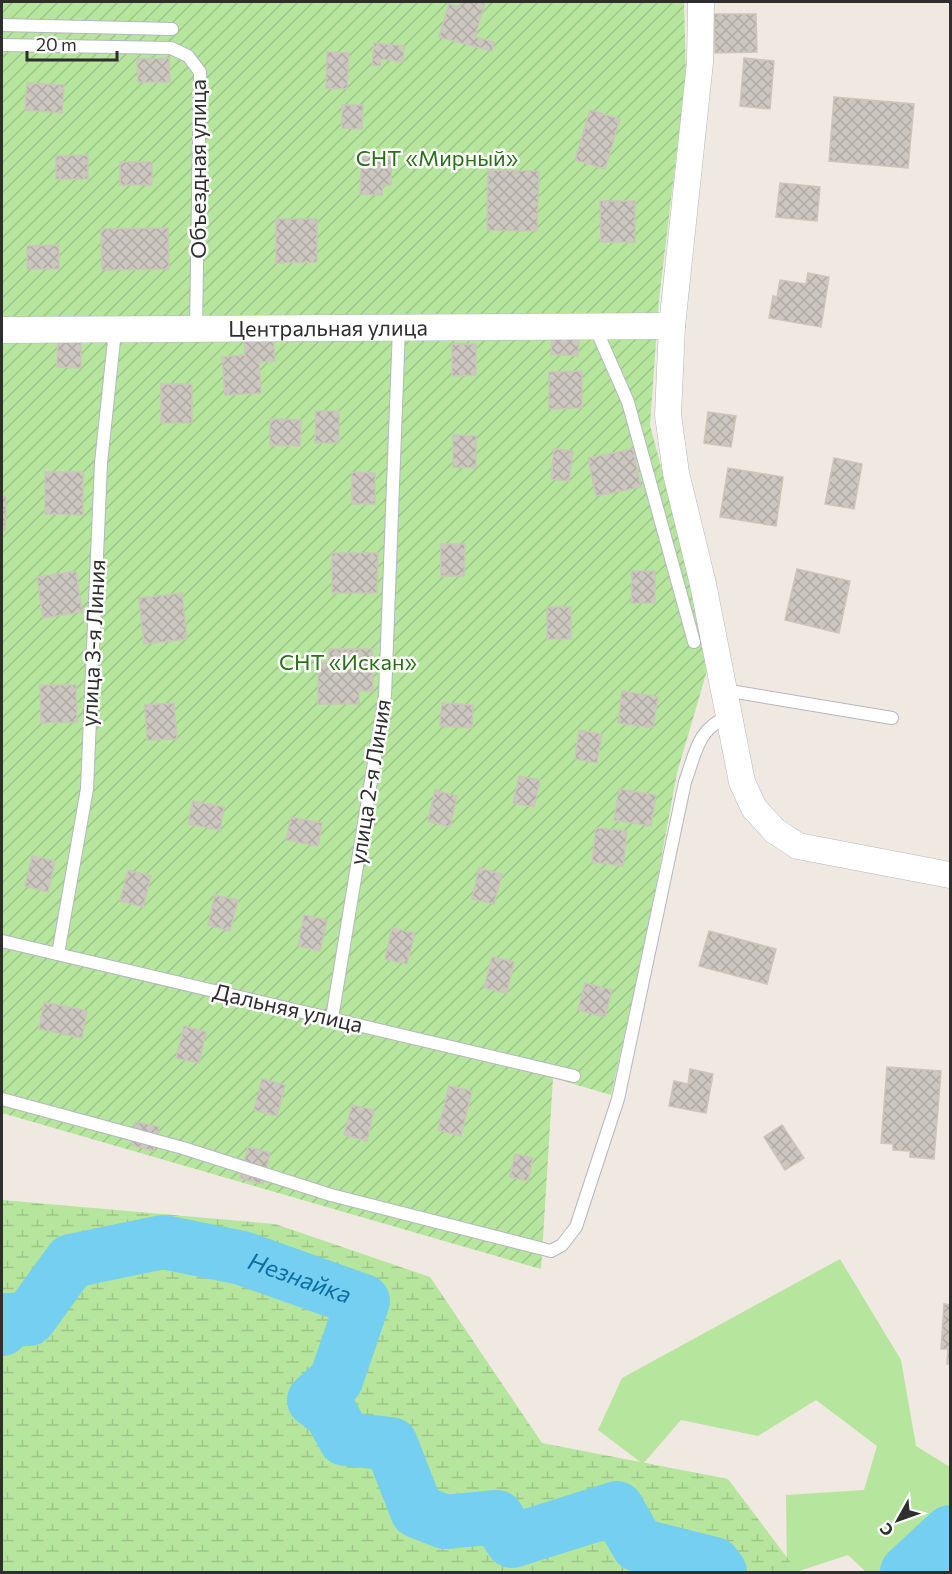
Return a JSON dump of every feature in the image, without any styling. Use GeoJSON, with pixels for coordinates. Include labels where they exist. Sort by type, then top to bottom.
{"type":"FeatureCollection","features":[{"type":"Feature","properties":{"kind":"street"},"geometry":{"type":"LineString","coordinates":[[701,2],[700,62],[663,326],[670,446],[703,584],[742,782],[754,808],[775,831],[798,846],[951,875]]}},
{"type":"Feature","properties":{"kind":"street","name":"Центральная улица"},"geometry":{"type":"LineString","coordinates":[[2,330],[663,326]]}},
{"type":"Feature","properties":{"kind":"lane"},"geometry":{"type":"LineString","coordinates":[[2,25],[172,29]]}},
{"type":"Feature","properties":{"kind":"lane","name":"Объездная улица"},"geometry":{"type":"LineString","coordinates":[[2,45],[171,48],[188,56],[200,72],[196,329]]}},
{"type":"Feature","properties":{"kind":"lane"},"geometry":{"type":"LineString","coordinates":[[595,327],[608,362],[628,402],[694,642]]}},
{"type":"Feature","properties":{"kind":"lane","name":"улица 2-я Линия"},"geometry":{"type":"LineString","coordinates":[[332,1018],[385,696],[399,328]]}},
{"type":"Feature","properties":{"kind":"lane","name":"улица 3-я Линия"},"geometry":{"type":"LineString","coordinates":[[58,954],[87,789],[101,463],[115,330]]}},
{"type":"Feature","properties":{"kind":"lane"},"geometry":{"type":"LineString","coordinates":[[724,690],[892,718]]}},
{"type":"Feature","properties":{"kind":"lane"},"geometry":{"type":"LineString","coordinates":[[2,1099],[183,1148],[331,1195],[551,1251],[562,1245],[576,1227],[618,1099],[685,782],[702,734],[713,722],[729,716]]}},
{"type":"Feature","properties":{"kind":"lane","name":"Дальняя улица"},"geometry":{"type":"LineString","coordinates":[[2,941],[574,1076]]}},
{"type":"Feature","properties":{"kind":"green space","name":"СНТ «Искан»"},"geometry":{"type":"Polygon","coordinates":[[[2,2],[684,2],[686,77],[659,299],[650,425],[711,657],[677,773],[647,935],[611,1095],[553,1078],[541,1269],[2,1113],[2,2]]]}},
{"type":"Feature","properties":{"kind":"green space"},"geometry":{"type":"Polygon","coordinates":[[[2,1200],[275,1224],[430,1277],[542,1443],[728,1479],[798,1572],[2,1572],[2,1200]]]}},
{"type":"Feature","properties":{"kind":"green space"},"geometry":{"type":"Polygon","coordinates":[[[840,1259],[901,1360],[916,1446],[950,1467],[950,1572],[866,1572],[848,1555],[796,1572],[787,1572],[786,1495],[864,1490],[877,1446],[816,1400],[758,1436],[681,1420],[643,1464],[598,1430],[622,1378],[840,1259]]]}},
{"type":"Feature","properties":{"kind":"building"},"geometry":{"type":"Polygon","coordinates":[[[461,2],[485,2],[475,37],[494,42],[492,51],[439,37],[449,4],[460,7],[461,2]]]}},
{"type":"Feature","properties":{"kind":"building"},"geometry":{"type":"Polygon","coordinates":[[[714,14],[756,14],[757,52],[715,53],[714,14]]]}},
{"type":"Feature","properties":{"kind":"building"},"geometry":{"type":"Polygon","coordinates":[[[374,43],[404,46],[403,62],[381,59],[380,66],[372,65],[374,43]]]}},
{"type":"Feature","properties":{"kind":"building"},"geometry":{"type":"Polygon","coordinates":[[[327,52],[349,53],[347,89],[326,88],[327,52]]]}},
{"type":"Feature","properties":{"kind":"building"},"geometry":{"type":"Polygon","coordinates":[[[169,58],[170,82],[138,82],[137,59],[169,58]]]}},
{"type":"Feature","properties":{"kind":"building"},"geometry":{"type":"Polygon","coordinates":[[[744,58],[774,61],[770,109],[740,106],[744,58]]]}},
{"type":"Feature","properties":{"kind":"building"},"geometry":{"type":"Polygon","coordinates":[[[27,83],[64,85],[62,113],[25,110],[27,83]]]}},
{"type":"Feature","properties":{"kind":"building"},"geometry":{"type":"Polygon","coordinates":[[[834,97],[914,104],[908,168],[829,161],[834,97]]]}},
{"type":"Feature","properties":{"kind":"building"},"geometry":{"type":"Polygon","coordinates":[[[342,105],[363,105],[362,129],[342,128],[342,105]]]}},
{"type":"Feature","properties":{"kind":"building"},"geometry":{"type":"Polygon","coordinates":[[[590,110],[620,119],[605,169],[575,160],[590,110]]]}},
{"type":"Feature","properties":{"kind":"building"},"geometry":{"type":"Polygon","coordinates":[[[88,155],[88,179],[56,179],[56,156],[88,155]]]}},
{"type":"Feature","properties":{"kind":"building"},"geometry":{"type":"Polygon","coordinates":[[[362,156],[392,157],[391,185],[383,185],[382,195],[360,194],[362,156]]]}},
{"type":"Feature","properties":{"kind":"building"},"geometry":{"type":"Polygon","coordinates":[[[120,162],[152,162],[152,185],[120,185],[120,162]]]}},
{"type":"Feature","properties":{"kind":"building"},"geometry":{"type":"Polygon","coordinates":[[[488,170],[539,171],[537,231],[487,230],[488,170]]]}},
{"type":"Feature","properties":{"kind":"building"},"geometry":{"type":"Polygon","coordinates":[[[780,183],[820,187],[817,221],[776,217],[780,183]]]}},
{"type":"Feature","properties":{"kind":"building"},"geometry":{"type":"Polygon","coordinates":[[[600,201],[635,201],[635,242],[601,242],[600,201]]]}},
{"type":"Feature","properties":{"kind":"building"},"geometry":{"type":"Polygon","coordinates":[[[276,219],[317,219],[317,262],[276,263],[276,219]]]}},
{"type":"Feature","properties":{"kind":"building"},"geometry":{"type":"Polygon","coordinates":[[[168,228],[169,269],[102,270],[101,229],[168,228]]]}},
{"type":"Feature","properties":{"kind":"building"},"geometry":{"type":"Polygon","coordinates":[[[59,245],[59,269],[27,269],[27,246],[59,245]]]}},
{"type":"Feature","properties":{"kind":"building"},"geometry":{"type":"Polygon","coordinates":[[[808,273],[829,277],[821,327],[769,318],[773,296],[777,297],[780,280],[806,284],[808,273]]]}},
{"type":"Feature","properties":{"kind":"building"},"geometry":{"type":"Polygon","coordinates":[[[272,324],[275,361],[259,362],[261,393],[225,395],[222,357],[245,355],[244,326],[272,324]]]}},
{"type":"Feature","properties":{"kind":"building"},"geometry":{"type":"Polygon","coordinates":[[[58,336],[81,336],[81,368],[57,367],[58,336]]]}},
{"type":"Feature","properties":{"kind":"building"},"geometry":{"type":"Polygon","coordinates":[[[552,336],[579,337],[578,356],[551,354],[552,336]]]}},
{"type":"Feature","properties":{"kind":"building"},"geometry":{"type":"Polygon","coordinates":[[[452,344],[476,344],[476,375],[452,376],[452,344]]]}},
{"type":"Feature","properties":{"kind":"building"},"geometry":{"type":"Polygon","coordinates":[[[582,371],[582,408],[549,409],[549,372],[582,371]]]}},
{"type":"Feature","properties":{"kind":"building"},"geometry":{"type":"Polygon","coordinates":[[[161,384],[192,384],[192,423],[161,423],[161,384]]]}},
{"type":"Feature","properties":{"kind":"building"},"geometry":{"type":"Polygon","coordinates":[[[316,411],[339,411],[339,443],[315,443],[316,411]]]}},
{"type":"Feature","properties":{"kind":"building"},"geometry":{"type":"Polygon","coordinates":[[[708,412],[736,416],[731,447],[704,443],[708,412]]]}},
{"type":"Feature","properties":{"kind":"building"},"geometry":{"type":"Polygon","coordinates":[[[270,419],[301,420],[300,446],[270,445],[270,419]]]}},
{"type":"Feature","properties":{"kind":"building"},"geometry":{"type":"Polygon","coordinates":[[[453,435],[476,436],[476,468],[453,467],[453,435]]]}},
{"type":"Feature","properties":{"kind":"building"},"geometry":{"type":"Polygon","coordinates":[[[554,449],[573,451],[569,481],[551,479],[554,449]]]}},
{"type":"Feature","properties":{"kind":"building"},"geometry":{"type":"Polygon","coordinates":[[[633,449],[641,487],[596,496],[588,458],[633,449]]]}},
{"type":"Feature","properties":{"kind":"building"},"geometry":{"type":"Polygon","coordinates":[[[834,458],[862,464],[854,509],[825,504],[834,458]]]}},
{"type":"Feature","properties":{"kind":"building"},"geometry":{"type":"Polygon","coordinates":[[[728,468],[783,477],[776,526],[720,517],[728,468]]]}},
{"type":"Feature","properties":{"kind":"building"},"geometry":{"type":"Polygon","coordinates":[[[45,472],[83,472],[83,515],[45,514],[45,472]]]}},
{"type":"Feature","properties":{"kind":"building"},"geometry":{"type":"Polygon","coordinates":[[[352,472],[375,473],[375,504],[352,504],[352,472]]]}},
{"type":"Feature","properties":{"kind":"building"},"geometry":{"type":"Polygon","coordinates":[[[2,496],[6,497],[5,530],[2,530],[2,496]]]}},
{"type":"Feature","properties":{"kind":"building"},"geometry":{"type":"Polygon","coordinates":[[[441,544],[465,544],[464,576],[441,576],[441,544]]]}},
{"type":"Feature","properties":{"kind":"building"},"geometry":{"type":"Polygon","coordinates":[[[332,553],[378,553],[377,593],[332,593],[332,553]]]}},
{"type":"Feature","properties":{"kind":"building"},"geometry":{"type":"Polygon","coordinates":[[[797,569],[850,581],[839,633],[785,620],[797,569]]]}},
{"type":"Feature","properties":{"kind":"building"},"geometry":{"type":"Polygon","coordinates":[[[76,571],[82,612],[43,618],[37,577],[76,571]]]}},
{"type":"Feature","properties":{"kind":"building"},"geometry":{"type":"Polygon","coordinates":[[[632,571],[655,571],[655,603],[631,603],[632,571]]]}},
{"type":"Feature","properties":{"kind":"building"},"geometry":{"type":"Polygon","coordinates":[[[182,593],[187,639],[144,644],[139,598],[182,593]]]}},
{"type":"Feature","properties":{"kind":"building"},"geometry":{"type":"Polygon","coordinates":[[[547,607],[571,607],[571,639],[547,639],[547,607]]]}},
{"type":"Feature","properties":{"kind":"building"},"geometry":{"type":"Polygon","coordinates":[[[329,649],[372,649],[373,691],[359,691],[359,704],[318,704],[318,663],[329,662],[329,649]]]}},
{"type":"Feature","properties":{"kind":"building"},"geometry":{"type":"Polygon","coordinates":[[[40,685],[76,685],[77,722],[41,723],[40,685]]]}},
{"type":"Feature","properties":{"kind":"building"},"geometry":{"type":"Polygon","coordinates":[[[622,691],[658,697],[653,728],[618,723],[622,691]]]}},
{"type":"Feature","properties":{"kind":"building"},"geometry":{"type":"Polygon","coordinates":[[[174,703],[177,739],[147,740],[145,705],[174,703]]]}},
{"type":"Feature","properties":{"kind":"building"},"geometry":{"type":"Polygon","coordinates":[[[442,703],[473,705],[472,728],[440,726],[442,703]]]}},
{"type":"Feature","properties":{"kind":"building"},"geometry":{"type":"Polygon","coordinates":[[[579,730],[602,734],[597,763],[575,759],[579,730]]]}},
{"type":"Feature","properties":{"kind":"building"},"geometry":{"type":"Polygon","coordinates":[[[519,776],[540,780],[534,807],[513,803],[519,776]]]}},
{"type":"Feature","properties":{"kind":"building"},"geometry":{"type":"Polygon","coordinates":[[[619,789],[656,795],[651,826],[614,820],[619,789]]]}},
{"type":"Feature","properties":{"kind":"building"},"geometry":{"type":"Polygon","coordinates":[[[435,790],[457,796],[450,827],[428,821],[435,790]]]}},
{"type":"Feature","properties":{"kind":"building"},"geometry":{"type":"Polygon","coordinates":[[[193,801],[224,807],[220,830],[188,824],[193,801]]]}},
{"type":"Feature","properties":{"kind":"building"},"geometry":{"type":"Polygon","coordinates":[[[291,817],[322,823],[318,846],[286,840],[291,817]]]}},
{"type":"Feature","properties":{"kind":"building"},"geometry":{"type":"Polygon","coordinates":[[[596,828],[627,831],[623,866],[592,862],[596,828]]]}},
{"type":"Feature","properties":{"kind":"building"},"geometry":{"type":"Polygon","coordinates":[[[32,856],[55,861],[48,892],[25,886],[32,856]]]}},
{"type":"Feature","properties":{"kind":"building"},"geometry":{"type":"Polygon","coordinates":[[[479,868],[502,874],[494,904],[472,899],[479,868]]]}},
{"type":"Feature","properties":{"kind":"building"},"geometry":{"type":"Polygon","coordinates":[[[128,870],[151,876],[143,907],[120,901],[128,870]]]}},
{"type":"Feature","properties":{"kind":"building"},"geometry":{"type":"Polygon","coordinates":[[[215,895],[238,900],[230,931],[208,925],[215,895]]]}},
{"type":"Feature","properties":{"kind":"building"},"geometry":{"type":"Polygon","coordinates":[[[304,915],[327,920],[320,951],[298,946],[304,915]]]}},
{"type":"Feature","properties":{"kind":"building"},"geometry":{"type":"Polygon","coordinates":[[[392,928],[415,933],[407,964],[385,959],[392,928]]]}},
{"type":"Feature","properties":{"kind":"building"},"geometry":{"type":"Polygon","coordinates":[[[709,931],[776,949],[767,984],[699,966],[709,931]]]}},
{"type":"Feature","properties":{"kind":"building"},"geometry":{"type":"Polygon","coordinates":[[[492,957],[514,962],[507,993],[484,988],[492,957]]]}},
{"type":"Feature","properties":{"kind":"building"},"geometry":{"type":"Polygon","coordinates":[[[585,983],[612,990],[605,1017],[578,1010],[585,983]]]}},
{"type":"Feature","properties":{"kind":"building"},"geometry":{"type":"Polygon","coordinates":[[[44,1002],[87,1011],[82,1038],[39,1029],[44,1002]]]}},
{"type":"Feature","properties":{"kind":"building"},"geometry":{"type":"Polygon","coordinates":[[[184,1026],[206,1032],[199,1063],[176,1058],[184,1026]]]}},
{"type":"Feature","properties":{"kind":"building"},"geometry":{"type":"Polygon","coordinates":[[[887,1067],[941,1071],[934,1159],[910,1157],[910,1151],[893,1150],[893,1144],[881,1143],[887,1067]]]}},
{"type":"Feature","properties":{"kind":"building"},"geometry":{"type":"Polygon","coordinates":[[[690,1069],[713,1074],[706,1113],[669,1106],[674,1081],[688,1084],[690,1069]]]}},
{"type":"Feature","properties":{"kind":"building"},"geometry":{"type":"Polygon","coordinates":[[[262,1079],[285,1085],[277,1116],[254,1110],[262,1079]]]}},
{"type":"Feature","properties":{"kind":"building"},"geometry":{"type":"Polygon","coordinates":[[[449,1086],[472,1091],[461,1136],[438,1130],[449,1086]]]}},
{"type":"Feature","properties":{"kind":"building"},"geometry":{"type":"Polygon","coordinates":[[[352,1105],[374,1110],[367,1141],[344,1135],[352,1105]]]}},
{"type":"Feature","properties":{"kind":"building"},"geometry":{"type":"Polygon","coordinates":[[[136,1122],[159,1127],[153,1151],[131,1145],[136,1122]]]}},
{"type":"Feature","properties":{"kind":"building"},"geometry":{"type":"Polygon","coordinates":[[[782,1125],[804,1158],[785,1170],[764,1137],[782,1125]]]}},
{"type":"Feature","properties":{"kind":"building"},"geometry":{"type":"Polygon","coordinates":[[[248,1147],[270,1153],[263,1184],[240,1178],[248,1147]]]}},
{"type":"Feature","properties":{"kind":"building"},"geometry":{"type":"Polygon","coordinates":[[[515,1154],[533,1158],[528,1181],[510,1177],[515,1154]]]}},
{"type":"Feature","properties":{"kind":"building"},"geometry":{"type":"Polygon","coordinates":[[[944,1304],[950,1305],[950,1364],[947,1364],[948,1349],[941,1349],[944,1304]]]}},
{"type":"Feature","properties":{"kind":"waterway","name":"Незнайка"},"geometry":{"type":"LineString","coordinates":[[2,1329],[8,1320],[29,1319],[71,1261],[163,1242],[242,1258],[363,1301],[336,1380],[314,1400],[331,1413],[345,1439],[391,1444],[417,1511],[445,1522],[497,1517],[512,1541],[617,1508],[638,1545],[714,1564],[720,1572]]}},
{"type":"Feature","properties":{"kind":"waterway","name":"Незнайка"},"geometry":{"type":"LineString","coordinates":[[907,1572],[950,1532]]}},
{"type":"Feature","properties":{"kind":"park label","name":"СНТ «Мирный»"},"geometry":{"type":"Point","coordinates":[437,158]}}]}
